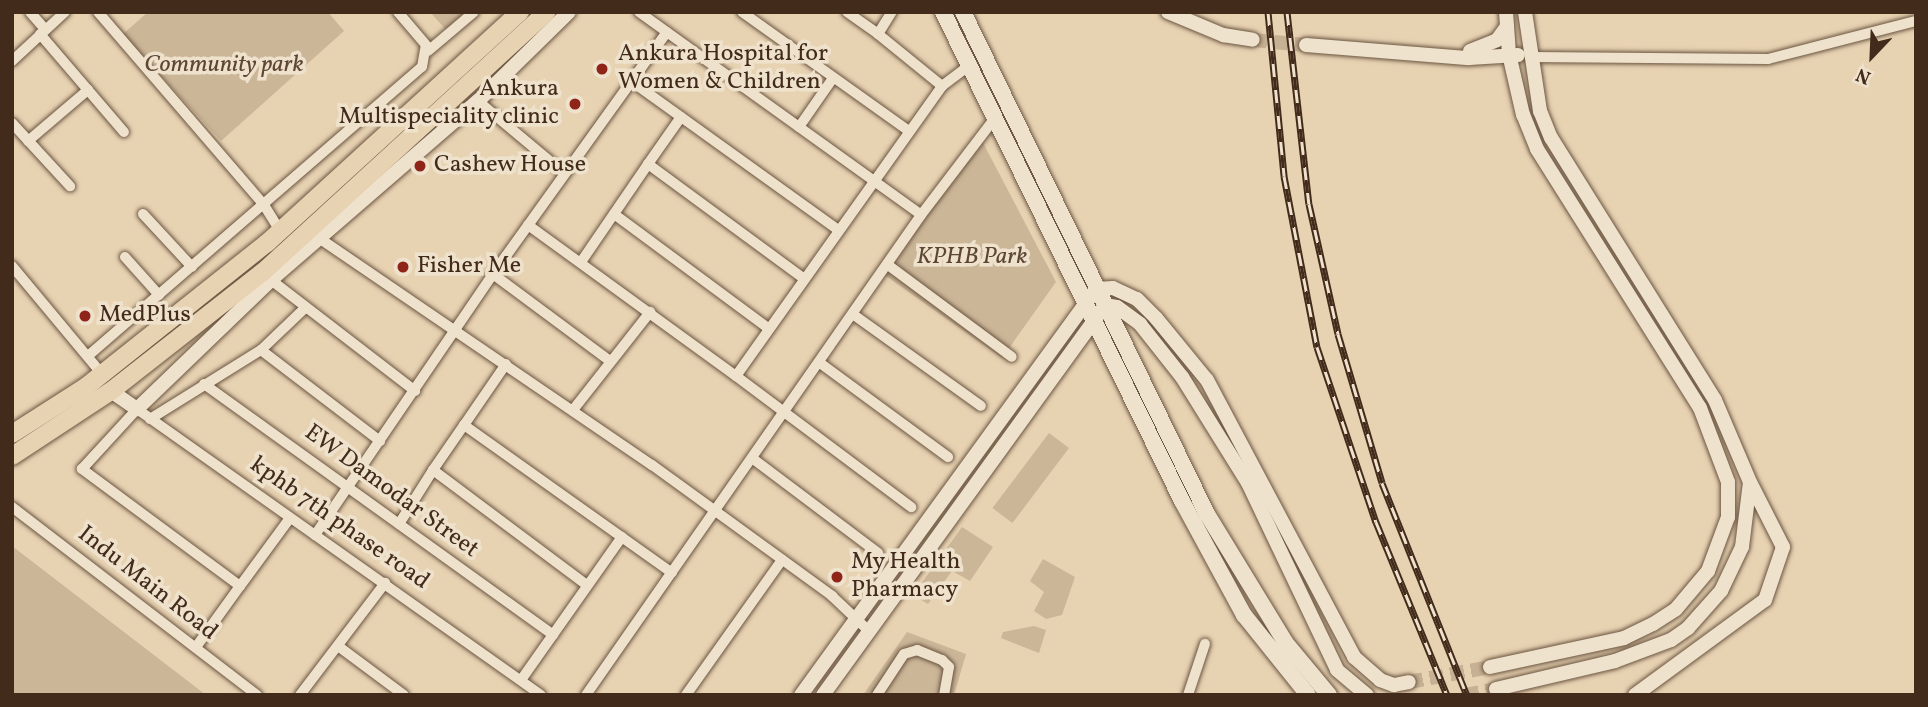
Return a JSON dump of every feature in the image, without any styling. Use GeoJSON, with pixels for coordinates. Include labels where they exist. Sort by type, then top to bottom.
{"type":"FeatureCollection","features":[{"type":"Feature","properties":{"kind":"main road"},"geometry":{"type":"LineString","coordinates":[[12,434],[102,374],[280,231],[520,12]]}},
{"type":"Feature","properties":{"kind":"main road"},"geometry":{"type":"LineString","coordinates":[[12,456],[111,391],[315,235],[547,12]]}},
{"type":"Feature","properties":{"kind":"main road"},"geometry":{"type":"LineString","coordinates":[[943,12],[1182,501],[1244,615],[1308,695]]}},
{"type":"Feature","properties":{"kind":"main road"},"geometry":{"type":"LineString","coordinates":[[963,12],[1207,514],[1285,642],[1329,695]]}},
{"type":"Feature","properties":{"kind":"street"},"geometry":{"type":"LineString","coordinates":[[30,12],[42,32],[124,132]]}},
{"type":"Feature","properties":{"kind":"street"},"geometry":{"type":"LineString","coordinates":[[12,61],[65,12]]}},
{"type":"Feature","properties":{"kind":"street"},"geometry":{"type":"LineString","coordinates":[[98,12],[264,205],[280,231]]}},
{"type":"Feature","properties":{"kind":"street"},"geometry":{"type":"LineString","coordinates":[[398,12],[428,51]]}},
{"type":"Feature","properties":{"kind":"street"},"geometry":{"type":"LineString","coordinates":[[89,355],[422,66],[428,51],[474,12]]}},
{"type":"Feature","properties":{"kind":"street"},"geometry":{"type":"LineString","coordinates":[[240,586],[82,469],[137,409],[271,281],[315,235],[478,101],[569,12]]}},
{"type":"Feature","properties":{"kind":"street"},"geometry":{"type":"LineString","coordinates":[[639,12],[921,215]]}},
{"type":"Feature","properties":{"kind":"street"},"geometry":{"type":"LineString","coordinates":[[742,12],[909,131]]}},
{"type":"Feature","properties":{"kind":"street"},"geometry":{"type":"LineString","coordinates":[[847,12],[942,86]]}},
{"type":"Feature","properties":{"kind":"street"},"geometry":{"type":"LineString","coordinates":[[878,34],[892,12]]}},
{"type":"Feature","properties":{"kind":"street"},"geometry":{"type":"LineString","coordinates":[[1168,12],[1223,35],[1253,38],[1223,30],[1184,12]]}},
{"type":"Feature","properties":{"kind":"street"},"geometry":{"type":"LineString","coordinates":[[1525,12],[1540,111],[1552,138],[1715,400],[1750,482],[1783,547],[1765,600],[1635,695]]}},
{"type":"Feature","properties":{"kind":"street"},"geometry":{"type":"LineString","coordinates":[[1470,51],[1497,40],[1506,19]]}},
{"type":"Feature","properties":{"kind":"street"},"geometry":{"type":"LineString","coordinates":[[1490,667],[1624,638],[1653,624],[1693,592],[1721,546],[1728,517],[1728,482],[1700,408],[1538,149],[1523,115],[1505,54],[1506,19]]}},
{"type":"Feature","properties":{"kind":"street"},"geometry":{"type":"LineString","coordinates":[[1505,54],[1469,58],[1306,42],[1470,51],[1505,54],[1530,57],[1768,59],[1916,21]]}},
{"type":"Feature","properties":{"kind":"street"},"geometry":{"type":"LineString","coordinates":[[315,536],[493,274],[667,32]]}},
{"type":"Feature","properties":{"kind":"street"},"geometry":{"type":"LineString","coordinates":[[736,376],[837,229],[942,86],[969,66]]}},
{"type":"Feature","properties":{"kind":"street"},"geometry":{"type":"LineString","coordinates":[[799,127],[833,78]]}},
{"type":"Feature","properties":{"kind":"street"},"geometry":{"type":"LineString","coordinates":[[631,81],[837,229]]}},
{"type":"Feature","properties":{"kind":"street"},"geometry":{"type":"LineString","coordinates":[[28,141],[88,90]]}},
{"type":"Feature","properties":{"kind":"street"},"geometry":{"type":"LineString","coordinates":[[478,101],[564,173]]}},
{"type":"Feature","properties":{"kind":"street"},"geometry":{"type":"LineString","coordinates":[[581,262],[681,117]]}},
{"type":"Feature","properties":{"kind":"street"},"geometry":{"type":"LineString","coordinates":[[586,695],[921,215],[995,118]]}},
{"type":"Feature","properties":{"kind":"street"},"geometry":{"type":"LineString","coordinates":[[12,123],[69,186]]}},
{"type":"Feature","properties":{"kind":"street"},"geometry":{"type":"LineString","coordinates":[[648,164],[803,278]]}},
{"type":"Feature","properties":{"kind":"street"},"geometry":{"type":"LineString","coordinates":[[143,214],[192,267]]}},
{"type":"Feature","properties":{"kind":"street"},"geometry":{"type":"LineString","coordinates":[[614,214],[768,328]]}},
{"type":"Feature","properties":{"kind":"street"},"geometry":{"type":"LineString","coordinates":[[528,225],[650,312],[911,507]]}},
{"type":"Feature","properties":{"kind":"street"},"geometry":{"type":"LineString","coordinates":[[315,235],[573,410],[782,560],[868,630]]}},
{"type":"Feature","properties":{"kind":"street"},"geometry":{"type":"LineString","coordinates":[[1608,258],[1623,249]]}},
{"type":"Feature","properties":{"kind":"street"},"geometry":{"type":"LineString","coordinates":[[125,257],[159,295]]}},
{"type":"Feature","properties":{"kind":"street"},"geometry":{"type":"LineString","coordinates":[[888,265],[1012,357]]}},
{"type":"Feature","properties":{"kind":"street"},"geometry":{"type":"LineString","coordinates":[[12,267],[89,355],[102,374]]}},
{"type":"Feature","properties":{"kind":"street"},"geometry":{"type":"LineString","coordinates":[[493,274],[610,362]]}},
{"type":"Feature","properties":{"kind":"street"},"geometry":{"type":"LineString","coordinates":[[271,281],[415,391]]}},
{"type":"Feature","properties":{"kind":"street"},"geometry":{"type":"LineString","coordinates":[[801,695],[1096,289],[1113,288],[1137,299],[1207,380],[1354,657],[1380,680],[1394,685],[1409,682]]}},
{"type":"Feature","properties":{"kind":"street"},"geometry":{"type":"LineString","coordinates":[[823,695],[1105,305],[1117,307],[1140,324],[1182,377],[1248,483],[1337,670],[1367,695]]}},
{"type":"Feature","properties":{"kind":"street"},"geometry":{"type":"LineString","coordinates":[[150,419],[261,350],[305,308]]}},
{"type":"Feature","properties":{"kind":"street"},"geometry":{"type":"LineString","coordinates":[[573,410],[650,312]]}},
{"type":"Feature","properties":{"kind":"street"},"geometry":{"type":"LineString","coordinates":[[854,314],[981,407]]}},
{"type":"Feature","properties":{"kind":"street"},"geometry":{"type":"LineString","coordinates":[[261,350],[380,441]]}},
{"type":"Feature","properties":{"kind":"street"},"geometry":{"type":"LineString","coordinates":[[820,363],[948,457]]}},
{"type":"Feature","properties":{"kind":"street"},"geometry":{"type":"LineString","coordinates":[[399,524],[506,364]]}},
{"type":"Feature","properties":{"kind":"street","name":"EW Damodar Street"},"geometry":{"type":"LineString","coordinates":[[204,384],[553,635]]}},
{"type":"Feature","properties":{"kind":"street","name":"kphb 7th phase road"},"geometry":{"type":"LineString","coordinates":[[111,391],[541,695]]}},
{"type":"Feature","properties":{"kind":"street"},"geometry":{"type":"LineString","coordinates":[[464,425],[672,573]]}},
{"type":"Feature","properties":{"kind":"street"},"geometry":{"type":"LineString","coordinates":[[752,458],[878,553]]}},
{"type":"Feature","properties":{"kind":"street"},"geometry":{"type":"LineString","coordinates":[[433,470],[587,585]]}},
{"type":"Feature","properties":{"kind":"street"},"geometry":{"type":"LineString","coordinates":[[1496,689],[1615,661],[1688,628],[1707,611],[1737,559],[1747,522],[1750,482]]}},
{"type":"Feature","properties":{"kind":"street"},"geometry":{"type":"LineString","coordinates":[[945,494],[960,505]]}},
{"type":"Feature","properties":{"kind":"street","name":"Indu Main Road"},"geometry":{"type":"LineString","coordinates":[[12,507],[257,695]]}},
{"type":"Feature","properties":{"kind":"street"},"geometry":{"type":"LineString","coordinates":[[196,647],[290,518]]}},
{"type":"Feature","properties":{"kind":"street"},"geometry":{"type":"LineString","coordinates":[[520,680],[622,537]]}},
{"type":"Feature","properties":{"kind":"street"},"geometry":{"type":"LineString","coordinates":[[686,695],[782,560]]}},
{"type":"Feature","properties":{"kind":"street"},"geometry":{"type":"LineString","coordinates":[[300,695],[385,583]]}},
{"type":"Feature","properties":{"kind":"street"},"geometry":{"type":"LineString","coordinates":[[1188,695],[1205,645]]}},
{"type":"Feature","properties":{"kind":"street"},"geometry":{"type":"LineString","coordinates":[[338,646],[404,695]]}},
{"type":"Feature","properties":{"kind":"street"},"geometry":{"type":"LineString","coordinates":[[877,695],[904,654],[917,650],[949,667],[944,695]]}},
{"type":"Feature","properties":{"kind":"green space","name":"Community park"},"geometry":{"type":"Polygon","coordinates":[[[148,12],[328,12],[344,31],[221,141],[123,34],[148,12]]]}},
{"type":"Feature","properties":{"kind":"green space"},"geometry":{"type":"Polygon","coordinates":[[[430,12],[468,12],[447,31],[430,12]]]}},
{"type":"Feature","properties":{"kind":"green space","name":"KPHB Park"},"geometry":{"type":"Polygon","coordinates":[[[980,137],[1056,282],[1002,358],[886,276],[980,137]]]}},
{"type":"Feature","properties":{"kind":"green space"},"geometry":{"type":"Polygon","coordinates":[[[1049,433],[1069,448],[1012,523],[992,508],[1049,433]]]}},
{"type":"Feature","properties":{"kind":"green space"},"geometry":{"type":"Polygon","coordinates":[[[962,527],[993,547],[970,581],[952,571],[928,604],[913,595],[962,527]]]}},
{"type":"Feature","properties":{"kind":"green space"},"geometry":{"type":"Polygon","coordinates":[[[12,546],[206,695],[12,695],[12,546]]]}},
{"type":"Feature","properties":{"kind":"green space"},"geometry":{"type":"Polygon","coordinates":[[[1043,559],[1075,577],[1062,615],[1046,619],[1034,611],[1044,592],[1030,581],[1043,559]]]}},
{"type":"Feature","properties":{"kind":"green space"},"geometry":{"type":"Polygon","coordinates":[[[1034,626],[1046,630],[1039,653],[1001,638],[1003,632],[1034,626]]]}},
{"type":"Feature","properties":{"kind":"green space"},"geometry":{"type":"Polygon","coordinates":[[[907,632],[966,654],[954,695],[863,695],[907,632]]]}},
{"type":"Feature","properties":{"kind":"tunnel"},"geometry":{"type":"LineString","coordinates":[[1253,40],[1306,45]]}},
{"type":"Feature","properties":{"kind":"tunnel"},"geometry":{"type":"LineString","coordinates":[[1409,682],[1490,667]]}},
{"type":"Feature","properties":{"kind":"tunnel"},"geometry":{"type":"LineString","coordinates":[[1465,695],[1496,689]]}},
{"type":"Feature","properties":{"kind":"railway"},"geometry":{"type":"LineString","coordinates":[[1268,12],[1284,176],[1317,347],[1376,522],[1447,695]]}},
{"type":"Feature","properties":{"kind":"railway"},"geometry":{"type":"LineString","coordinates":[[1287,12],[1309,204],[1338,334],[1382,483],[1467,695]]}},
{"type":"Feature","properties":{"kind":"place","name":"Ankura Hospital for Women & Children"},"geometry":{"type":"Point","coordinates":[602,69]}},
{"type":"Feature","properties":{"kind":"place","name":"Ankura Multispeciality clinic"},"geometry":{"type":"Point","coordinates":[575,104]}},
{"type":"Feature","properties":{"kind":"place","name":"Cashew House"},"geometry":{"type":"Point","coordinates":[420,166]}},
{"type":"Feature","properties":{"kind":"place","name":"Fisher Me"},"geometry":{"type":"Point","coordinates":[403,267]}},
{"type":"Feature","properties":{"kind":"place","name":"MedPlus"},"geometry":{"type":"Point","coordinates":[85,316]}},
{"type":"Feature","properties":{"kind":"place","name":"My Health Pharmacy"},"geometry":{"type":"Point","coordinates":[837,577]}}]}
